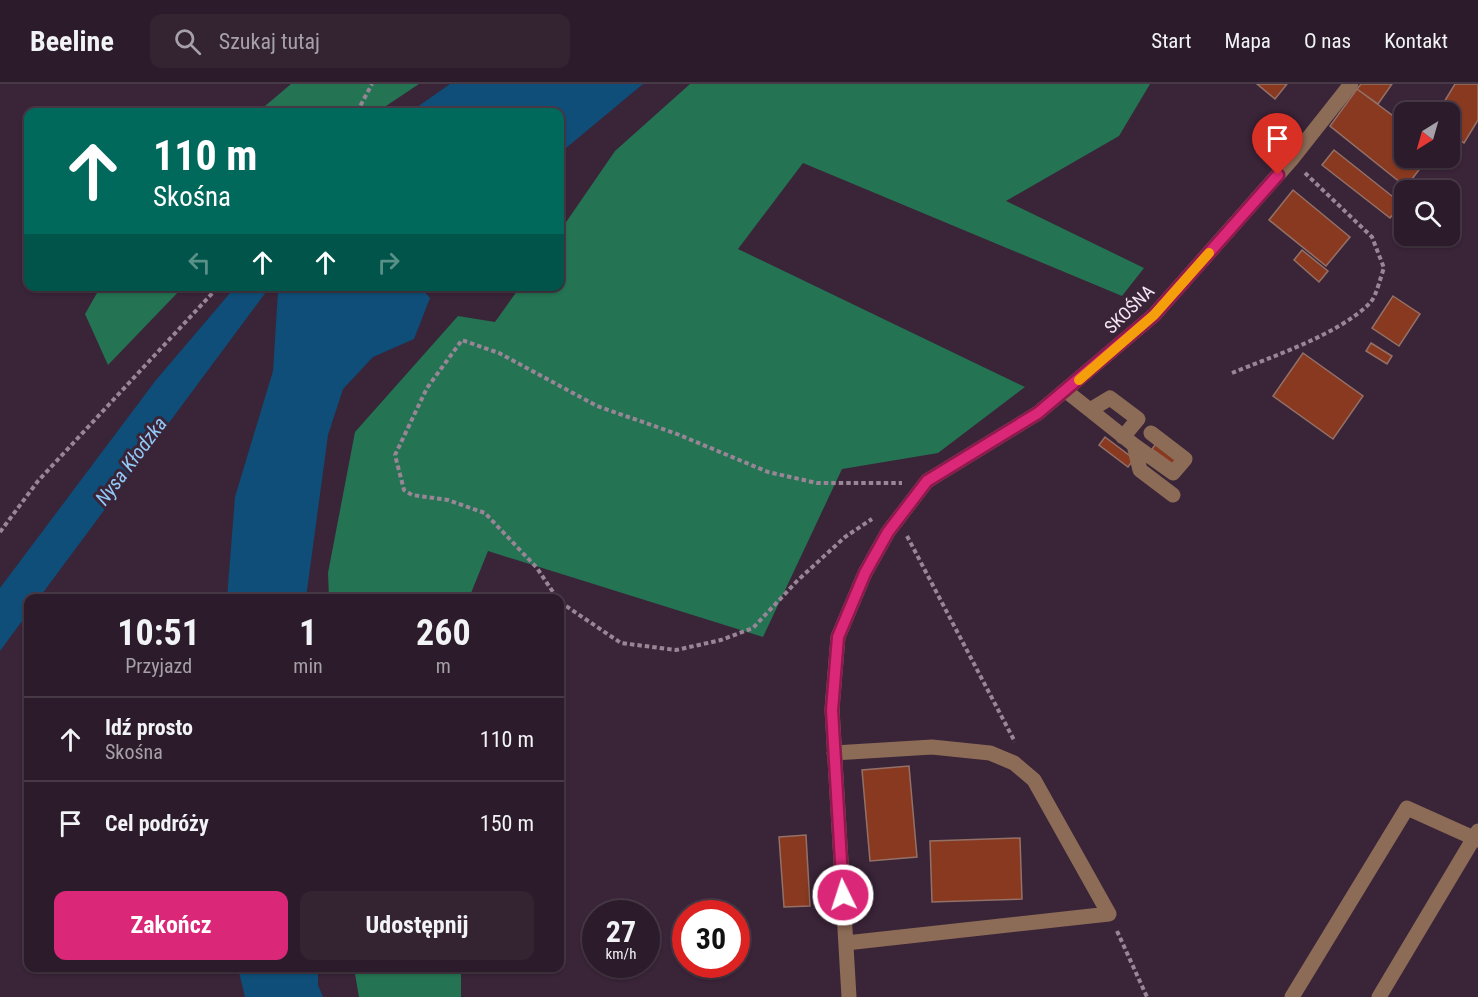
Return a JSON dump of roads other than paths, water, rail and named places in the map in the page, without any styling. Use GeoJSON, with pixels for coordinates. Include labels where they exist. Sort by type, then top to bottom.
{"type":"FeatureCollection","features":[{"type":"Feature","properties":{"kind":"street","name":"SKOŚNA"},"geometry":{"type":"LineString","coordinates":[[849,997],[832,710],[838,637],[865,573],[898,519],[927,481],[1038,413],[1154,315],[1291,160],[1351,84]]}},
{"type":"Feature","properties":{"kind":"street"},"geometry":{"type":"LineString","coordinates":[[1066,391],[1173,473],[1185,459],[1151,433]]}},
{"type":"Feature","properties":{"kind":"street"},"geometry":{"type":"LineString","coordinates":[[1090,410],[1110,398],[1138,419],[1129,441],[1140,470],[1173,495]]}},
{"type":"Feature","properties":{"kind":"street"},"geometry":{"type":"LineString","coordinates":[[834,753],[932,747],[990,753],[1014,763],[1034,780],[1109,914],[846,943]]}},
{"type":"Feature","properties":{"kind":"street"},"geometry":{"type":"LineString","coordinates":[[1292,997],[1407,808],[1477,836],[1379,997]]}},
{"type":"Feature","properties":{"kind":"water"},"geometry":{"type":"Polygon","coordinates":[[[450,84],[643,84],[564,150],[564,108],[416,108],[450,84]]]}},
{"type":"Feature","properties":{"kind":"water","name":"Nysa Kłodzka"},"geometry":{"type":"Polygon","coordinates":[[[232,291],[267,291],[42,594],[24,594],[24,618],[0,651],[0,588],[156,380],[232,291]]]}},
{"type":"Feature","properties":{"kind":"water"},"geometry":{"type":"Polygon","coordinates":[[[276,291],[424,291],[430,298],[414,339],[373,357],[343,389],[328,435],[307,594],[227,594],[235,497],[273,371],[278,292],[276,291]]]}},
{"type":"Feature","properties":{"kind":"water"},"geometry":{"type":"Polygon","coordinates":[[[239,972],[318,972],[318,985],[323,997],[245,997],[239,972]]]}}]}
